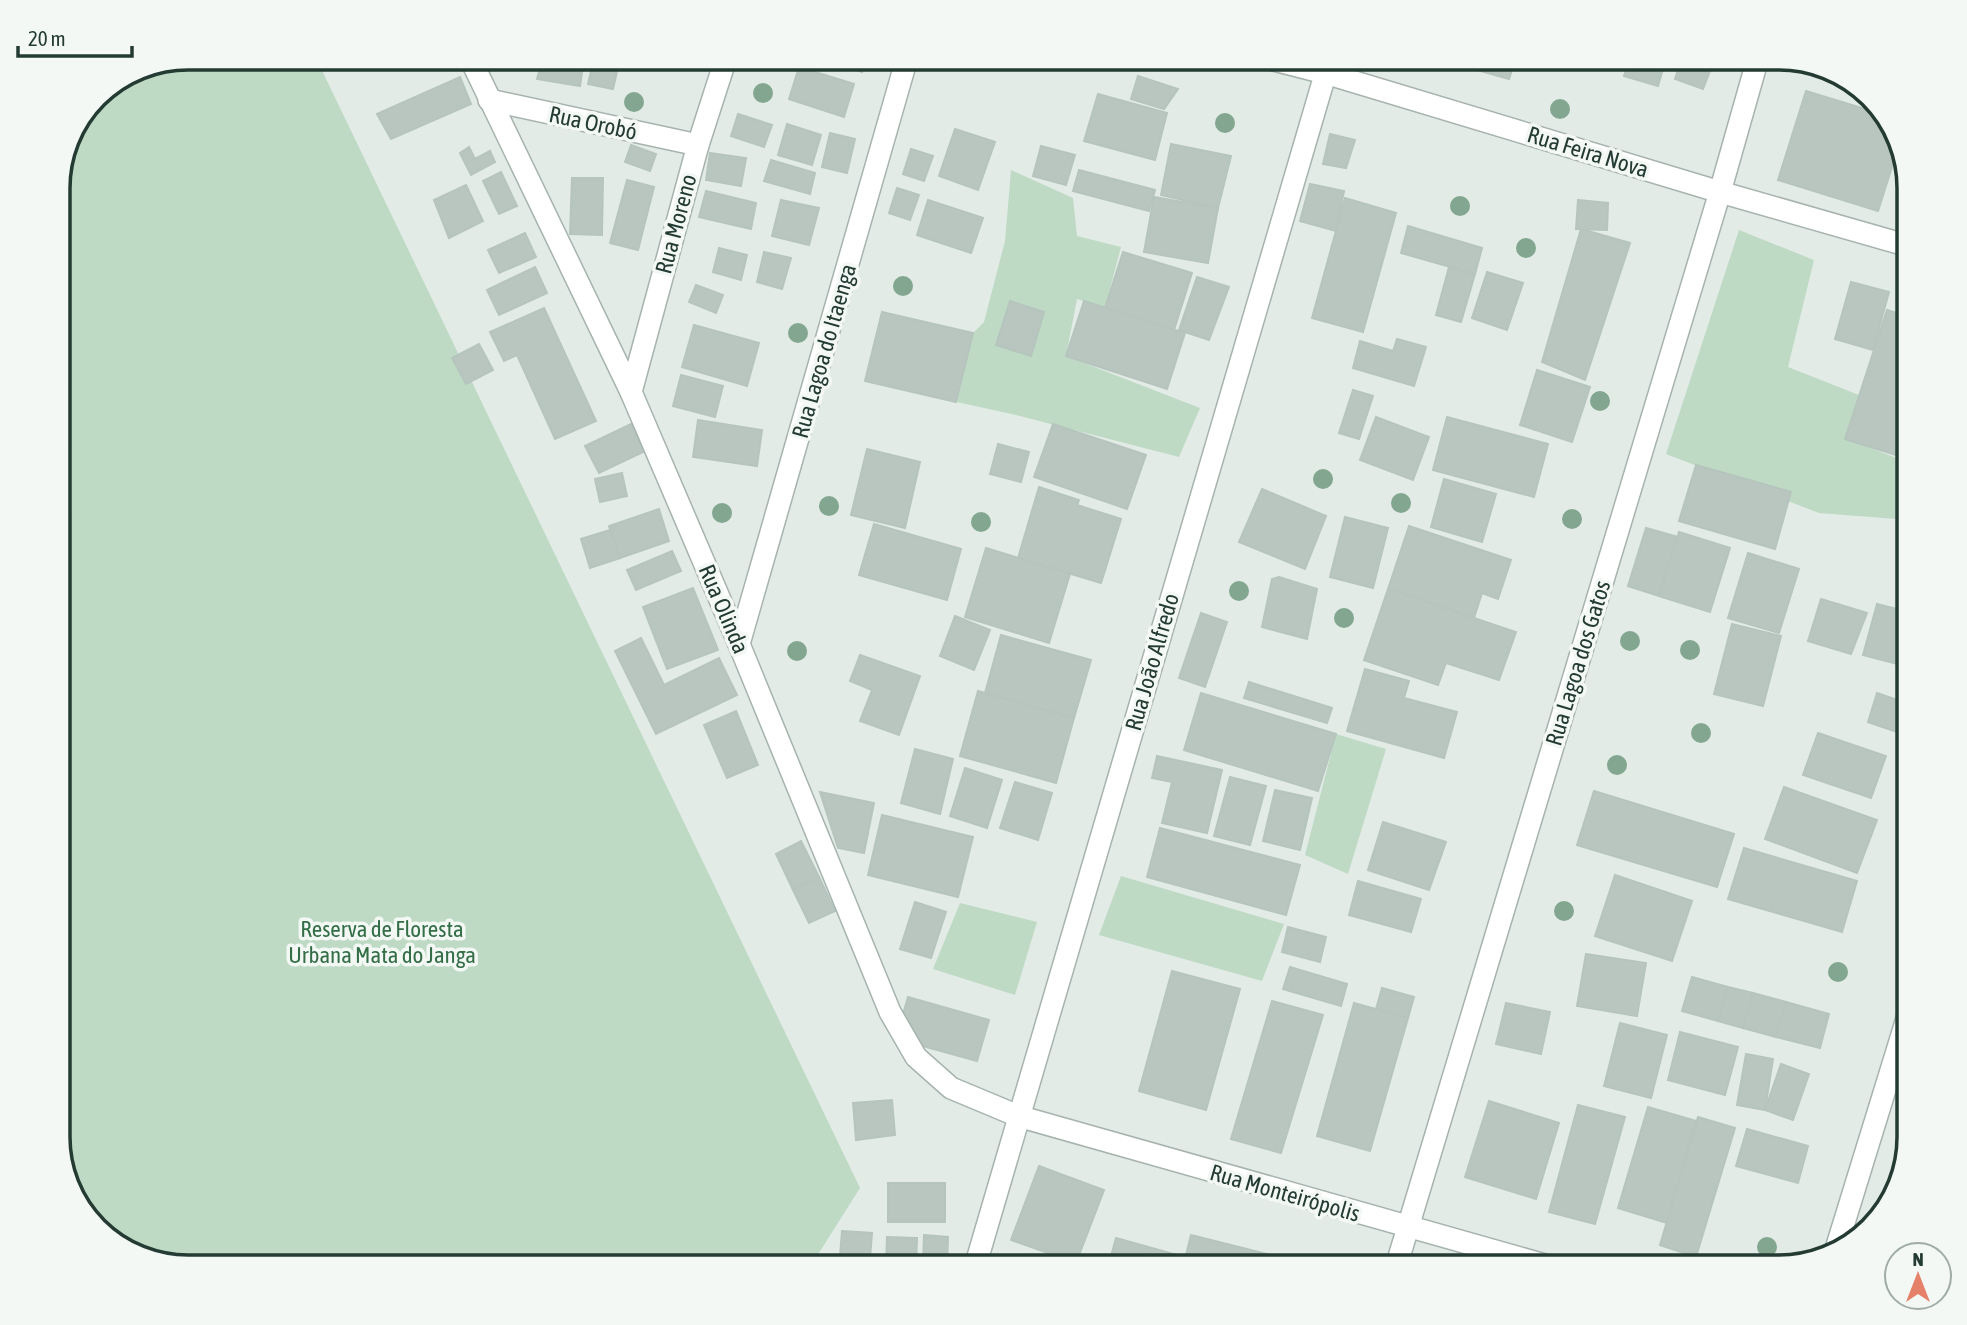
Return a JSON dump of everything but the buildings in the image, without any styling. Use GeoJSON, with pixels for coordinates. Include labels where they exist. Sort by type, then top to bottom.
{"type":"FeatureCollection","features":[{"type":"Feature","properties":{"kind":"street","name":"Rua Olinda"},"geometry":{"type":"LineString","coordinates":[[475,70],[631,392],[739,644],[890,1012],[916,1057],[951,1088],[1018,1116]]}},
{"type":"Feature","properties":{"kind":"street","name":"Rua Moreno"},"geometry":{"type":"LineString","coordinates":[[631,392],[698,145],[722,70]]}},
{"type":"Feature","properties":{"kind":"street","name":"Rua Lagoa do Itaenga"},"geometry":{"type":"LineString","coordinates":[[739,644],[904,70]]}},
{"type":"Feature","properties":{"kind":"street","name":"Rua João Alfredo"},"geometry":{"type":"LineString","coordinates":[[978,1255],[1327,70]]}},
{"type":"Feature","properties":{"kind":"street","name":"Rua Feira Nova"},"geometry":{"type":"LineString","coordinates":[[1343,70],[1720,192],[1897,243]]}},
{"type":"Feature","properties":{"kind":"street","name":"Rua Lagoa dos Gatos"},"geometry":{"type":"LineString","coordinates":[[1399,1255],[1755,70]]}},
{"type":"Feature","properties":{"kind":"street","name":"Rua Orobó"},"geometry":{"type":"LineString","coordinates":[[489,100],[698,145]]}},
{"type":"Feature","properties":{"kind":"street"},"geometry":{"type":"LineString","coordinates":[[1839,1238],[1897,1051]]}},
{"type":"Feature","properties":{"kind":"street","name":"Rua Monteirópolis"},"geometry":{"type":"LineString","coordinates":[[1018,1116],[1507,1255]]}},
{"type":"Feature","properties":{"kind":"green space","name":"Reserva de Floresta Urbana Mata do Janga"},"geometry":{"type":"Polygon","coordinates":[[[322,70],[860,1188],[818,1255],[173,1254],[150,1249],[123,1235],[99,1215],[86,1196],[74,1167],[70,1144],[70,181],[82,136],[94,116],[123,90],[143,79],[165,72],[322,70]]]}},
{"type":"Feature","properties":{"kind":"green space"},"geometry":{"type":"Polygon","coordinates":[[[1011,170],[1073,198],[1077,236],[1121,247],[1105,308],[1077,299],[1066,356],[1200,408],[1179,457],[957,402],[973,333],[984,322],[1005,241],[1011,170]]]}},
{"type":"Feature","properties":{"kind":"green space"},"geometry":{"type":"Polygon","coordinates":[[[1739,230],[1814,260],[1788,367],[1859,395],[1845,438],[1897,458],[1897,519],[1819,513],[1666,454],[1739,230]]]}},
{"type":"Feature","properties":{"kind":"green space"},"geometry":{"type":"Polygon","coordinates":[[[1336,734],[1386,749],[1348,874],[1305,855],[1336,734]]]}},
{"type":"Feature","properties":{"kind":"green space"},"geometry":{"type":"Polygon","coordinates":[[[1121,876],[1284,924],[1262,981],[1099,935],[1121,876]]]}},
{"type":"Feature","properties":{"kind":"green space"},"geometry":{"type":"Polygon","coordinates":[[[960,903],[1037,922],[1015,995],[933,969],[960,903]]]}}]}
